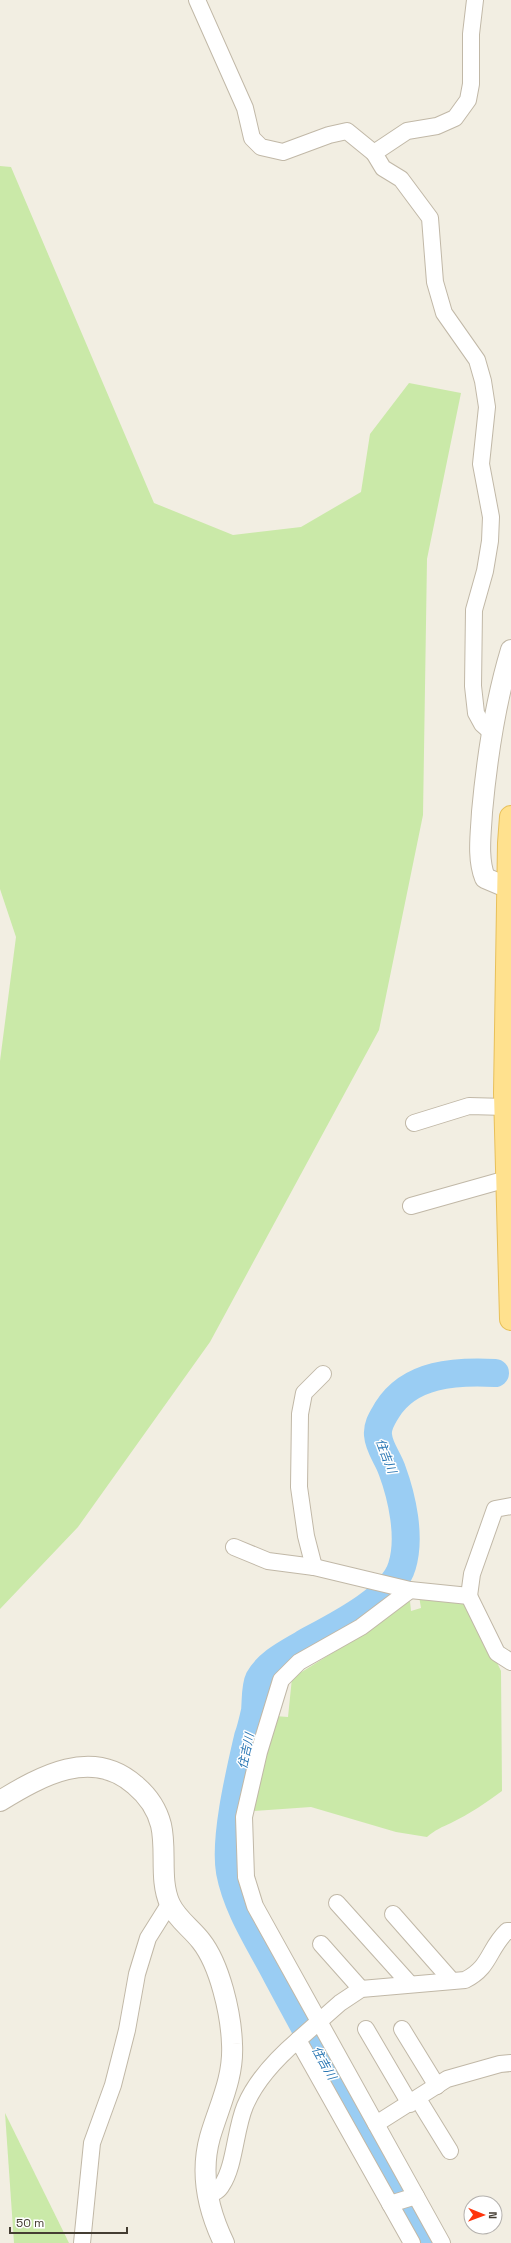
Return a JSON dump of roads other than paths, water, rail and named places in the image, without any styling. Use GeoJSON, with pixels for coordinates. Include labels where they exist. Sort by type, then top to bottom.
{"type":"FeatureCollection","features":[{"type":"Feature","properties":{"kind":"main road"},"geometry":{"type":"LineString","coordinates":[[511,817],[507,1179],[509,1202],[511,1319]]}},
{"type":"Feature","properties":{"kind":"street"},"geometry":{"type":"LineString","coordinates":[[197,0],[245,108],[252,138],[261,147],[283,152],[329,135],[347,131],[374,153],[383,168],[401,179],[419,201],[430,218],[434,282],[444,313],[477,360],[483,381],[487,407],[481,464],[491,517],[490,541],[485,571],[474,610],[472,686],[476,713],[482,724],[491,732]]}},
{"type":"Feature","properties":{"kind":"street"},"geometry":{"type":"LineString","coordinates":[[374,153],[407,131],[437,126],[455,118],[468,100],[471,84],[471,34],[475,0]]}},
{"type":"Feature","properties":{"kind":"street"},"geometry":{"type":"LineString","coordinates":[[510,889],[485,878],[481,866],[481,834],[491,732],[511,650]]}},
{"type":"Feature","properties":{"kind":"street"},"geometry":{"type":"LineString","coordinates":[[414,1123],[469,1106],[508,1106]]}},
{"type":"Feature","properties":{"kind":"street"},"geometry":{"type":"LineString","coordinates":[[411,1206],[507,1179]]}},
{"type":"Feature","properties":{"kind":"street"},"geometry":{"type":"LineString","coordinates":[[314,1567],[306,1536],[299,1487],[300,1414],[304,1393],[323,1374]]}},
{"type":"Feature","properties":{"kind":"street"},"geometry":{"type":"LineString","coordinates":[[511,1506],[495,1510],[472,1574],[469,1596],[497,1653],[511,1662]]}},
{"type":"Feature","properties":{"kind":"street"},"geometry":{"type":"LineString","coordinates":[[234,1547],[268,1561],[314,1567],[406,1589],[469,1596]]}},
{"type":"Feature","properties":{"kind":"street"},"geometry":{"type":"LineString","coordinates":[[406,1589],[361,1627],[299,1662],[281,1680],[259,1752],[244,1817],[246,1877],[255,1906],[318,2024],[442,2243]]}},
{"type":"Feature","properties":{"kind":"street"},"geometry":{"type":"LineString","coordinates":[[0,1801],[52,1773],[75,1767],[98,1766],[130,1780],[146,1796],[159,1818],[163,1840],[165,1889],[170,1903],[179,1917],[201,1940],[211,1956],[217,1972],[231,2033],[231,2073],[210,2136],[205,2164],[208,2195],[216,2227],[224,2243]]}},
{"type":"Feature","properties":{"kind":"street"},"geometry":{"type":"LineString","coordinates":[[82,2243],[92,2144],[113,2085],[127,2030],[137,1974],[148,1938],[170,1903]]}},
{"type":"Feature","properties":{"kind":"street"},"geometry":{"type":"LineString","coordinates":[[337,1903],[409,1983]]}},
{"type":"Feature","properties":{"kind":"street"},"geometry":{"type":"LineString","coordinates":[[393,1914],[452,1981]]}},
{"type":"Feature","properties":{"kind":"street"},"geometry":{"type":"LineString","coordinates":[[208,2195],[218,2190],[227,2175],[236,2132],[245,2105],[259,2079],[298,2040],[318,2024],[340,2003],[362,1989],[409,1983],[465,1980],[475,1975],[486,1963],[498,1939],[507,1931],[511,1931]]}},
{"type":"Feature","properties":{"kind":"street"},"geometry":{"type":"LineString","coordinates":[[321,1944],[362,1989]]}},
{"type":"Feature","properties":{"kind":"street"},"geometry":{"type":"LineString","coordinates":[[366,2029],[414,2101],[450,2151]]}},
{"type":"Feature","properties":{"kind":"street"},"geometry":{"type":"LineString","coordinates":[[402,2029],[437,2086]]}},
{"type":"Feature","properties":{"kind":"street"},"geometry":{"type":"LineString","coordinates":[[298,2040],[412,2243]]}},
{"type":"Feature","properties":{"kind":"street"},"geometry":{"type":"LineString","coordinates":[[376,2124],[414,2101],[447,2078],[500,2064],[511,2063]]}},
{"type":"Feature","properties":{"kind":"street"},"geometry":{"type":"LineString","coordinates":[[390,2204],[416,2196]]}},
{"type":"Feature","properties":{"kind":"waterway","name":"住吉川"},"geometry":{"type":"LineString","coordinates":[[425,2243],[332,2077],[243,1912],[233,1886],[230,1872],[229,1841],[237,1786],[255,1711],[256,1690],[259,1679],[274,1662],[346,1620],[375,1600],[396,1578],[402,1566],[406,1543],[402,1505],[392,1470],[380,1444],[378,1435],[379,1425],[384,1415],[397,1398],[408,1388],[421,1382],[450,1374],[480,1372],[495,1373]]}}]}
